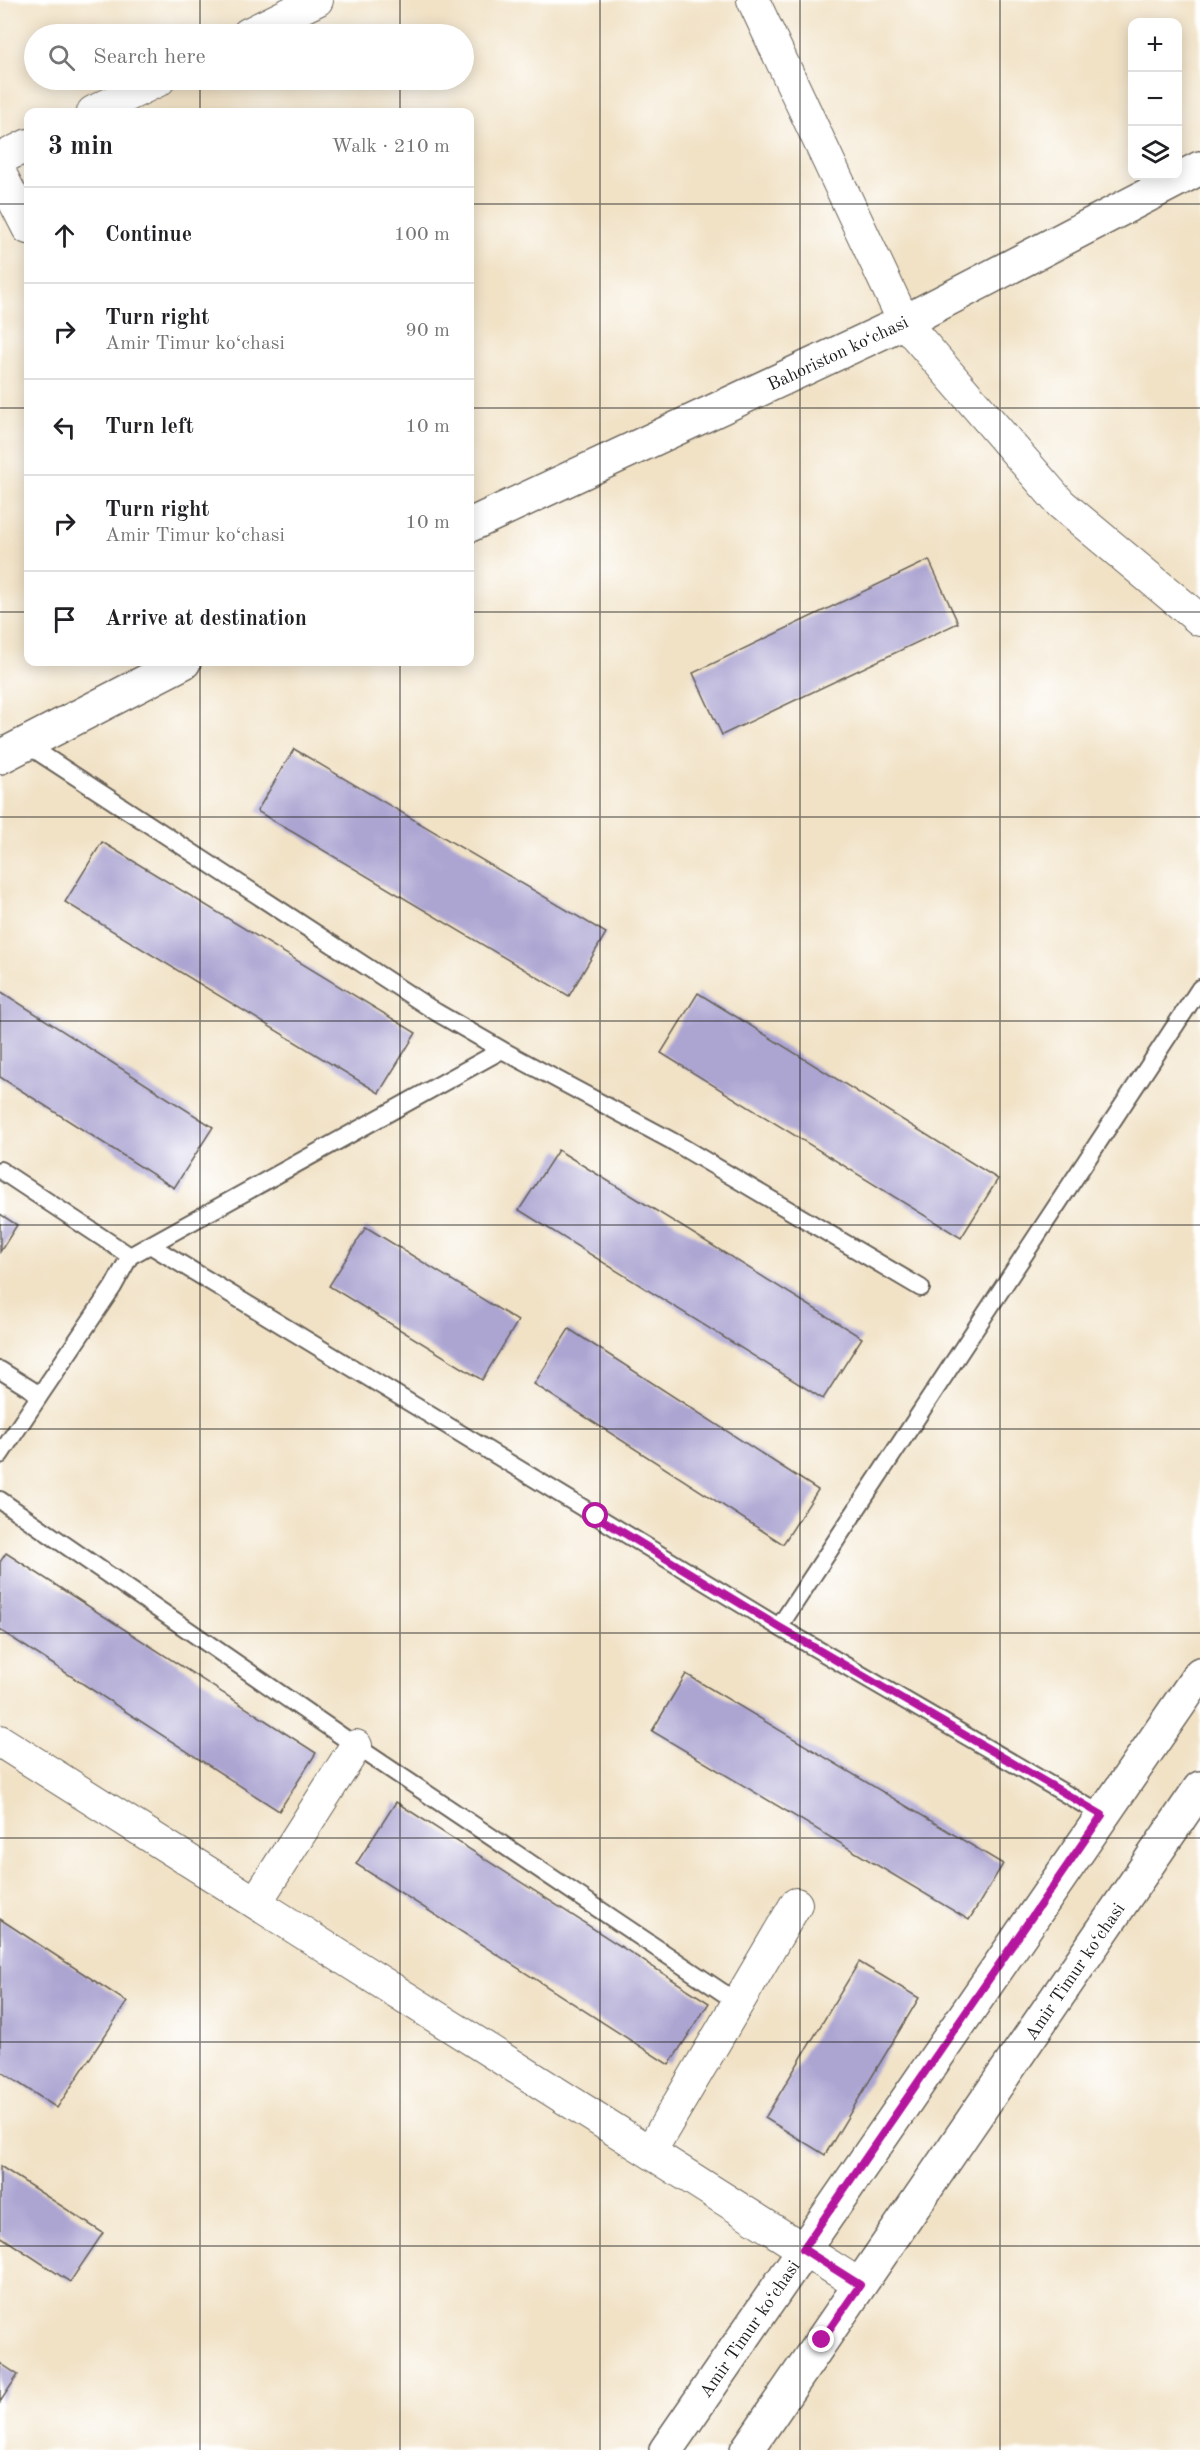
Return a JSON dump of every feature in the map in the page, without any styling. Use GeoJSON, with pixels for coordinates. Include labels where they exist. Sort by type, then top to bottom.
{"type":"FeatureCollection","features":[{"type":"Feature","properties":{"kind":"street"},"geometry":{"type":"LineString","coordinates":[[753,0],[904,322],[1061,504],[1200,620]]}},
{"type":"Feature","properties":{"kind":"street"},"geometry":{"type":"LineString","coordinates":[[266,24],[302,4]]}},
{"type":"Feature","properties":{"kind":"street"},"geometry":{"type":"LineString","coordinates":[[101,108],[138,90]]}},
{"type":"Feature","properties":{"kind":"street"},"geometry":{"type":"LineString","coordinates":[[0,159],[24,147]]}},
{"type":"Feature","properties":{"kind":"street","name":"Bahoriston ko‘chasi"},"geometry":{"type":"LineString","coordinates":[[474,523],[904,322],[1200,168]]}},
{"type":"Feature","properties":{"kind":"street"},"geometry":{"type":"LineString","coordinates":[[0,172],[24,220]]}},
{"type":"Feature","properties":{"kind":"street"},"geometry":{"type":"LineString","coordinates":[[13,750],[176,666]]}},
{"type":"Feature","properties":{"kind":"street","name":"Amir Timur ko‘chasi"},"geometry":{"type":"LineString","coordinates":[[666,2450],[1200,1674]]}},
{"type":"Feature","properties":{"kind":"street"},"geometry":{"type":"LineString","coordinates":[[0,1741],[860,2285]]}},
{"type":"Feature","properties":{"kind":"street"},"geometry":{"type":"LineString","coordinates":[[256,1902],[356,1746]]}},
{"type":"Feature","properties":{"kind":"street","name":"Amir Timur ko‘chasi"},"geometry":{"type":"LineString","coordinates":[[747,2450],[1200,1788]]}},
{"type":"Feature","properties":{"kind":"street"},"geometry":{"type":"LineString","coordinates":[[650,2152],[796,1904]]}},
{"type":"Feature","properties":{"kind":"lane"},"geometry":{"type":"LineString","coordinates":[[13,750],[436,1012],[672,1141],[921,1288]]}},
{"type":"Feature","properties":{"kind":"lane"},"geometry":{"type":"LineString","coordinates":[[779,1627],[1200,988]]}},
{"type":"Feature","properties":{"kind":"lane"},"geometry":{"type":"LineString","coordinates":[[0,1455],[113,1287],[130,1256],[502,1050]]}},
{"type":"Feature","properties":{"kind":"lane"},"geometry":{"type":"LineString","coordinates":[[0,1170],[130,1256]]}},
{"type":"Feature","properties":{"kind":"lane"},"geometry":{"type":"LineString","coordinates":[[150,1245],[779,1627],[1102,1815]]}},
{"type":"Feature","properties":{"kind":"lane"},"geometry":{"type":"LineString","coordinates":[[0,1370],[40,1395]]}},
{"type":"Feature","properties":{"kind":"lane"},"geometry":{"type":"LineString","coordinates":[[0,1500],[356,1746],[737,2002]]}},
{"type":"Feature","properties":{"kind":"building"},"geometry":{"type":"Polygon","coordinates":[[[929,560],[958,623],[722,735],[693,673],[929,560]]]}},
{"type":"Feature","properties":{"kind":"building"},"geometry":{"type":"Polygon","coordinates":[[[294,749],[606,933],[569,996],[257,811],[294,749]]]}},
{"type":"Feature","properties":{"kind":"building"},"geometry":{"type":"Polygon","coordinates":[[[102,842],[416,1033],[379,1093],[65,902],[102,842]]]}},
{"type":"Feature","properties":{"kind":"building"},"geometry":{"type":"Polygon","coordinates":[[[0,991],[213,1127],[174,1188],[0,1077],[0,991]]]}},
{"type":"Feature","properties":{"kind":"building"},"geometry":{"type":"Polygon","coordinates":[[[698,993],[998,1179],[961,1238],[661,1053],[698,993]]]}},
{"type":"Feature","properties":{"kind":"building"},"geometry":{"type":"Polygon","coordinates":[[[558,1150],[862,1338],[823,1399],[519,1210],[558,1150]]]}},
{"type":"Feature","properties":{"kind":"building"},"geometry":{"type":"Polygon","coordinates":[[[0,1214],[17,1225],[0,1252],[0,1214]]]}},
{"type":"Feature","properties":{"kind":"building"},"geometry":{"type":"Polygon","coordinates":[[[366,1227],[518,1321],[482,1380],[329,1286],[366,1227]]]}},
{"type":"Feature","properties":{"kind":"building"},"geometry":{"type":"Polygon","coordinates":[[[569,1329],[818,1490],[783,1544],[534,1384],[569,1329]]]}},
{"type":"Feature","properties":{"kind":"building"},"geometry":{"type":"Polygon","coordinates":[[[6,1553],[316,1753],[279,1811],[0,1630],[0,1562],[6,1553]]]}},
{"type":"Feature","properties":{"kind":"building"},"geometry":{"type":"Polygon","coordinates":[[[686,1674],[1003,1864],[969,1920],[652,1731],[686,1674]]]}},
{"type":"Feature","properties":{"kind":"building"},"geometry":{"type":"Polygon","coordinates":[[[396,1802],[709,2003],[669,2065],[356,1864],[396,1802]]]}},
{"type":"Feature","properties":{"kind":"building"},"geometry":{"type":"Polygon","coordinates":[[[0,1919],[127,2002],[57,2108],[0,2071],[0,1919]]]}},
{"type":"Feature","properties":{"kind":"building"},"geometry":{"type":"Polygon","coordinates":[[[859,1962],[919,1998],[825,2155],[765,2118],[859,1962]]]}},
{"type":"Feature","properties":{"kind":"building"},"geometry":{"type":"Polygon","coordinates":[[[0,2166],[103,2233],[70,2282],[0,2236],[0,2166]]]}},
{"type":"Feature","properties":{"kind":"building"},"geometry":{"type":"Polygon","coordinates":[[[0,2363],[18,2375],[0,2402],[0,2363]]]}},
{"type":"Feature","properties":{"kind":"route"},"geometry":{"type":"LineString","coordinates":[[596,1516],[779,1627],[1102,1815],[803,2249],[860,2285],[822,2340]]}}]}
